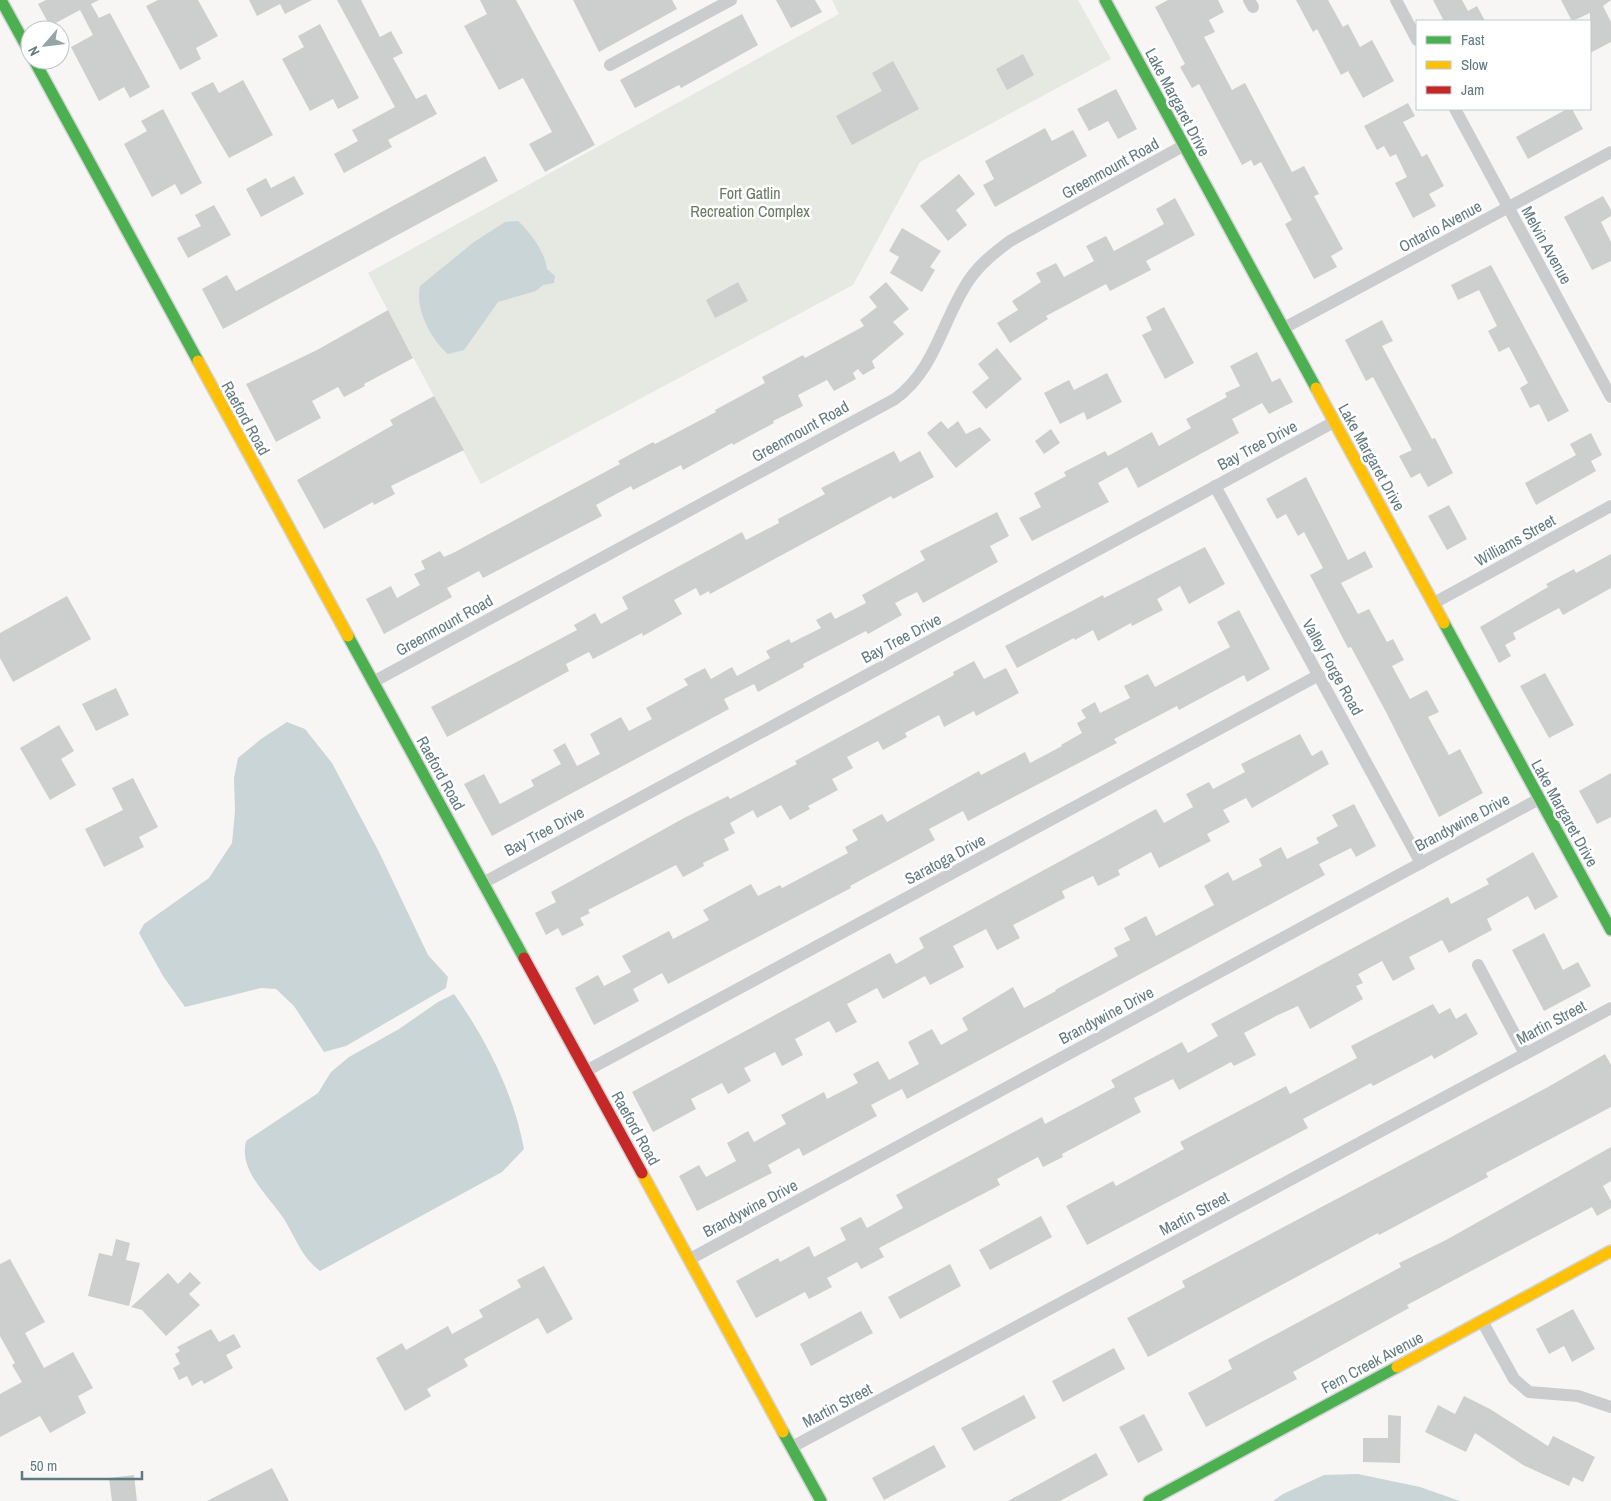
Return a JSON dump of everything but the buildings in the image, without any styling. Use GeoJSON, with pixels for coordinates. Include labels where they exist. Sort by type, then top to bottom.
{"type":"FeatureCollection","features":[{"type":"Feature","properties":{"kind":"street"},"geometry":{"type":"LineString","coordinates":[[1,0],[20,35]]}},
{"type":"Feature","properties":{"kind":"street"},"geometry":{"type":"LineString","coordinates":[[610,65],[731,0]]}},
{"type":"Feature","properties":{"kind":"street","name":"Lake Margaret Drive"},"geometry":{"type":"LineString","coordinates":[[1104,0],[1611,930]]}},
{"type":"Feature","properties":{"kind":"street"},"geometry":{"type":"LineString","coordinates":[[1396,0],[1416,38]]}},
{"type":"Feature","properties":{"kind":"street","name":"Raeford Road"},"geometry":{"type":"LineString","coordinates":[[39,70],[821,1501]]}},
{"type":"Feature","properties":{"kind":"street","name":"Melvin Avenue"},"geometry":{"type":"LineString","coordinates":[[1456,110],[1611,396]]}},
{"type":"Feature","properties":{"kind":"street","name":"Greenmount Road"},"geometry":{"type":"LineString","coordinates":[[373,682],[895,399],[911,387],[923,372],[968,281],[986,260],[1010,241],[1183,146]]}},
{"type":"Feature","properties":{"kind":"street","name":"Ontario Avenue"},"geometry":{"type":"LineString","coordinates":[[1284,328],[1611,152]]}},
{"type":"Feature","properties":{"kind":"street","name":"Bay Tree Drive"},"geometry":{"type":"LineString","coordinates":[[483,883],[1334,422]]}},
{"type":"Feature","properties":{"kind":"street","name":"Valley Forge Road"},"geometry":{"type":"LineString","coordinates":[[1216,486],[1421,863]]}},
{"type":"Feature","properties":{"kind":"street","name":"Williams Street"},"geometry":{"type":"LineString","coordinates":[[1434,603],[1611,506]]}},
{"type":"Feature","properties":{"kind":"street","name":"Saratoga Drive"},"geometry":{"type":"LineString","coordinates":[[586,1071],[1319,675]]}},
{"type":"Feature","properties":{"kind":"street","name":"Brandywine Drive"},"geometry":{"type":"LineString","coordinates":[[690,1259],[1539,799]]}},
{"type":"Feature","properties":{"kind":"street"},"geometry":{"type":"LineString","coordinates":[[1478,965],[1525,1054]]}},
{"type":"Feature","properties":{"kind":"street","name":"Martin Street"},"geometry":{"type":"LineString","coordinates":[[792,1447],[1611,1008]]}},
{"type":"Feature","properties":{"kind":"street","name":"Fern Creek Avenue"},"geometry":{"type":"LineString","coordinates":[[1149,1501],[1611,1251]]}},
{"type":"Feature","properties":{"kind":"street"},"geometry":{"type":"LineString","coordinates":[[1482,1321],[1514,1379],[1529,1392],[1578,1396],[1611,1407]]}},
{"type":"Feature","properties":{"kind":"green space","name":"Fort Gatlin Recreation Complex"},"geometry":{"type":"Polygon","coordinates":[[[832,0],[1078,0],[1111,59],[920,162],[853,285],[481,484],[368,273],[839,14],[832,0]]]}},
{"type":"Feature","properties":{"kind":"shaded area"},"geometry":{"type":"Polygon","coordinates":[[[518,221],[540,249],[547,269],[555,276],[554,283],[543,285],[536,291],[498,302],[464,350],[448,354],[435,340],[425,323],[420,304],[420,286],[474,242],[505,222],[518,221]]]}},
{"type":"Feature","properties":{"kind":"shaded area"},"geometry":{"type":"Polygon","coordinates":[[[287,722],[305,729],[332,763],[379,852],[428,955],[448,977],[446,988],[346,1046],[324,1052],[294,1006],[276,989],[261,988],[185,1007],[163,976],[139,933],[144,924],[209,878],[232,843],[235,811],[234,778],[238,758],[261,739],[287,722]]]}},
{"type":"Feature","properties":{"kind":"shaded area"},"geometry":{"type":"Polygon","coordinates":[[[454,994],[488,1048],[506,1088],[524,1149],[502,1172],[320,1271],[305,1255],[281,1214],[258,1185],[247,1164],[245,1153],[246,1141],[318,1093],[331,1072],[349,1057],[399,1029],[438,1002],[454,994]]]}},
{"type":"Feature","properties":{"kind":"shaded area"},"geometry":{"type":"Polygon","coordinates":[[[1358,1474],[1420,1487],[1460,1501],[1273,1501],[1283,1494],[1324,1475],[1358,1474]]]}},
{"type":"Feature","properties":{"kind":"traffic: fast"},"geometry":{"type":"LineString","coordinates":[[1,0],[20,35]]}},
{"type":"Feature","properties":{"kind":"traffic: fast"},"geometry":{"type":"LineString","coordinates":[[1105,0],[1316,388]]}},
{"type":"Feature","properties":{"kind":"traffic: fast"},"geometry":{"type":"LineString","coordinates":[[39,70],[198,361]]}},
{"type":"Feature","properties":{"kind":"traffic: fast"},"geometry":{"type":"LineString","coordinates":[[1444,623],[1611,930]]}},
{"type":"Feature","properties":{"kind":"traffic: fast"},"geometry":{"type":"LineString","coordinates":[[348,636],[524,958]]}},
{"type":"Feature","properties":{"kind":"traffic: fast"},"geometry":{"type":"LineString","coordinates":[[1149,1501],[1397,1367]]}},
{"type":"Feature","properties":{"kind":"traffic: fast"},"geometry":{"type":"LineString","coordinates":[[783,1432],[821,1501]]}},
{"type":"Feature","properties":{"kind":"traffic: slow"},"geometry":{"type":"LineString","coordinates":[[198,361],[348,636]]}},
{"type":"Feature","properties":{"kind":"traffic: slow"},"geometry":{"type":"LineString","coordinates":[[1316,388],[1444,623]]}},
{"type":"Feature","properties":{"kind":"traffic: slow"},"geometry":{"type":"LineString","coordinates":[[642,1173],[783,1432]]}},
{"type":"Feature","properties":{"kind":"traffic: slow"},"geometry":{"type":"LineString","coordinates":[[1397,1367],[1611,1251]]}},
{"type":"Feature","properties":{"kind":"traffic: jam"},"geometry":{"type":"LineString","coordinates":[[524,958],[642,1173]]}}]}
